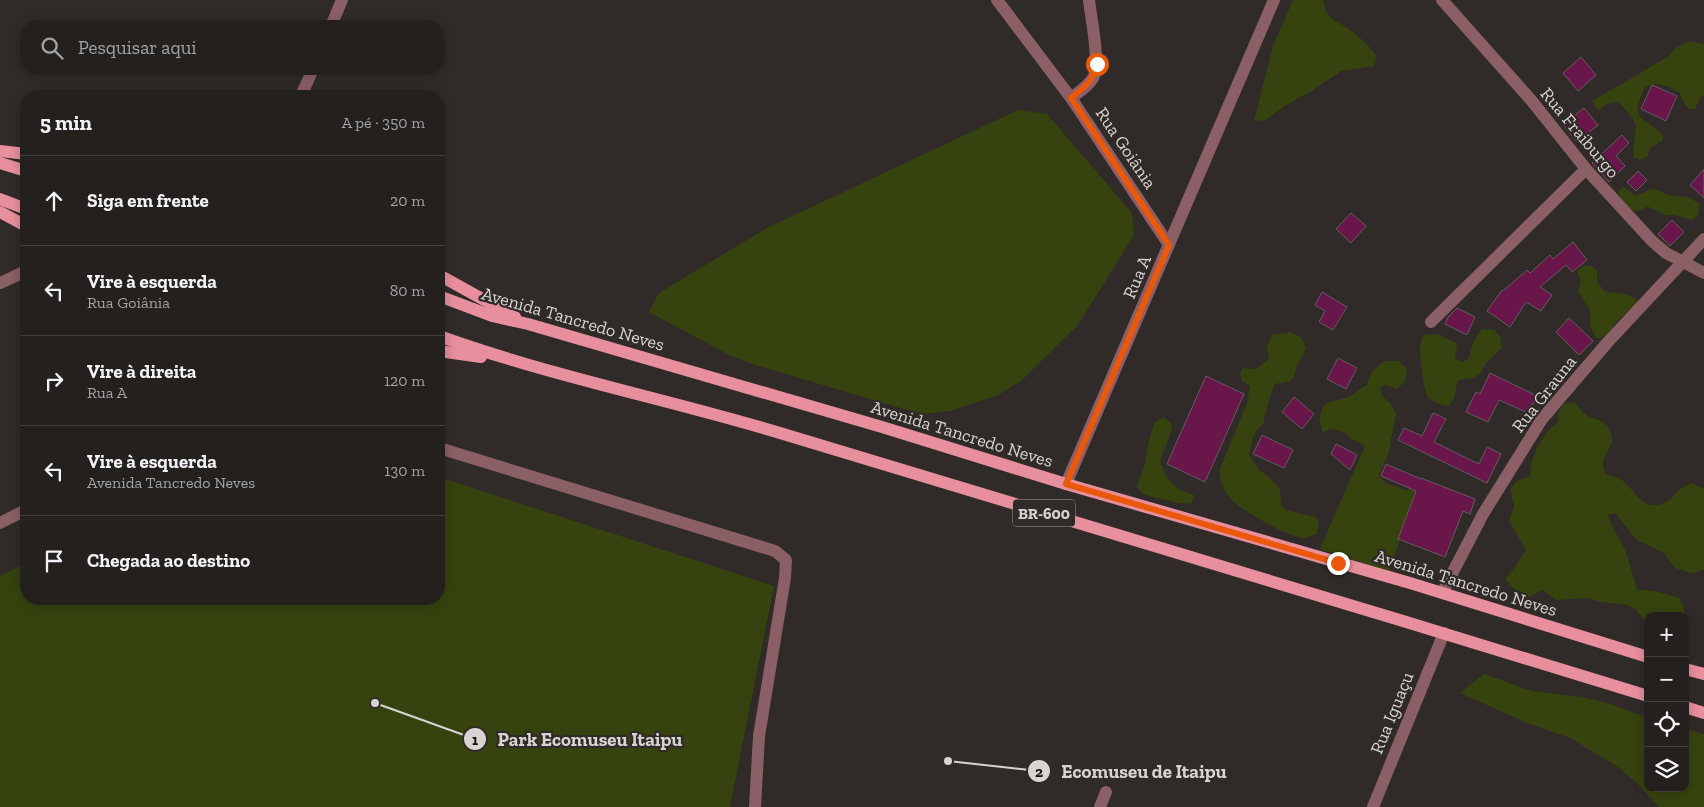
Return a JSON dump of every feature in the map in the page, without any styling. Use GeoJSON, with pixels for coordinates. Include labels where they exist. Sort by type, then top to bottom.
{"type":"FeatureCollection","features":[{"type":"Feature","properties":{"kind":"main road"},"geometry":{"type":"LineString","coordinates":[[0,151],[20,153]]}},
{"type":"Feature","properties":{"kind":"main road"},"geometry":{"type":"LineString","coordinates":[[0,163],[20,169]]}},
{"type":"Feature","properties":{"kind":"main road"},"geometry":{"type":"LineString","coordinates":[[0,199],[20,207]]}},
{"type":"Feature","properties":{"kind":"main road"},"geometry":{"type":"LineString","coordinates":[[0,212],[20,223]]}},
{"type":"Feature","properties":{"kind":"main road"},"geometry":{"type":"LineString","coordinates":[[445,278],[528,324]]}},
{"type":"Feature","properties":{"kind":"main road","name":"Avenida Tancredo Neves"},"geometry":{"type":"LineString","coordinates":[[445,298],[492,316],[528,324],[882,427],[1066,484],[1442,593],[1644,656]]}},
{"type":"Feature","properties":{"kind":"main road","name":"BR-600"},"geometry":{"type":"LineString","coordinates":[[445,338],[512,361],[776,432],[1644,695]]}},
{"type":"Feature","properties":{"kind":"main road"},"geometry":{"type":"LineString","coordinates":[[445,352],[512,361]]}},
{"type":"Feature","properties":{"kind":"main road"},"geometry":{"type":"LineString","coordinates":[[1689,670],[1704,674]]}},
{"type":"Feature","properties":{"kind":"main road"},"geometry":{"type":"LineString","coordinates":[[1689,708],[1704,713]]}},
{"type":"Feature","properties":{"kind":"street"},"geometry":{"type":"LineString","coordinates":[[334,20],[342,0]]}},
{"type":"Feature","properties":{"kind":"street","name":"Rua Goiânia"},"geometry":{"type":"LineString","coordinates":[[997,0],[1071,98],[1169,245]]}},
{"type":"Feature","properties":{"kind":"street"},"geometry":{"type":"LineString","coordinates":[[1071,98],[1085,87],[1094,76],[1097,64],[1089,0]]}},
{"type":"Feature","properties":{"kind":"street","name":"Rua A"},"geometry":{"type":"LineString","coordinates":[[1066,484],[1274,0]]}},
{"type":"Feature","properties":{"kind":"street","name":"Rua Fraiburgo"},"geometry":{"type":"LineString","coordinates":[[1442,0],[1531,100],[1586,169],[1652,241],[1666,253],[1704,273]]}},
{"type":"Feature","properties":{"kind":"street"},"geometry":{"type":"LineString","coordinates":[[304,90],[310,75]]}},
{"type":"Feature","properties":{"kind":"street"},"geometry":{"type":"LineString","coordinates":[[1431,322],[1586,169]]}},
{"type":"Feature","properties":{"kind":"street","name":"Rua Grauna"},"geometry":{"type":"LineString","coordinates":[[1442,593],[1483,514],[1542,419],[1607,343],[1704,239]]}},
{"type":"Feature","properties":{"kind":"street"},"geometry":{"type":"LineString","coordinates":[[0,283],[20,275]]}},
{"type":"Feature","properties":{"kind":"street"},"geometry":{"type":"LineString","coordinates":[[445,450],[775,551],[786,560],[785,578],[759,736],[755,807]]}},
{"type":"Feature","properties":{"kind":"street"},"geometry":{"type":"LineString","coordinates":[[0,523],[20,513]]}},
{"type":"Feature","properties":{"kind":"street","name":"Rua Iguaçu"},"geometry":{"type":"LineString","coordinates":[[1374,807],[1444,633]]}},
{"type":"Feature","properties":{"kind":"street"},"geometry":{"type":"LineString","coordinates":[[1100,807],[1106,792]]}},
{"type":"Feature","properties":{"kind":"green space"},"geometry":{"type":"Polygon","coordinates":[[[1293,0],[1323,0],[1330,17],[1357,35],[1376,55],[1374,66],[1341,71],[1265,120],[1254,121],[1273,46],[1293,0]]]}},
{"type":"Feature","properties":{"kind":"green space"},"geometry":{"type":"Polygon","coordinates":[[[1689,41],[1704,44],[1704,95],[1700,98],[1695,109],[1689,109],[1683,102],[1680,93],[1672,88],[1658,84],[1645,87],[1640,98],[1638,112],[1644,120],[1663,135],[1663,140],[1650,148],[1648,156],[1640,160],[1634,157],[1633,145],[1636,125],[1630,114],[1618,102],[1607,104],[1599,110],[1592,101],[1669,56],[1676,48],[1689,41]]]}},
{"type":"Feature","properties":{"kind":"green space"},"geometry":{"type":"Polygon","coordinates":[[[1018,110],[1047,114],[1132,213],[1134,235],[1078,325],[1021,381],[998,395],[950,411],[921,414],[755,365],[731,356],[649,312],[659,293],[767,228],[1018,110]]]}},
{"type":"Feature","properties":{"kind":"green space"},"geometry":{"type":"Polygon","coordinates":[[[1623,187],[1636,196],[1651,189],[1658,190],[1667,195],[1688,197],[1700,204],[1698,215],[1692,220],[1675,215],[1665,215],[1647,206],[1637,211],[1626,208],[1618,193],[1623,187]]]}},
{"type":"Feature","properties":{"kind":"green space"},"geometry":{"type":"Polygon","coordinates":[[[1584,266],[1591,266],[1597,270],[1597,281],[1604,291],[1625,294],[1637,300],[1638,306],[1617,321],[1604,337],[1596,338],[1590,325],[1590,310],[1578,292],[1581,281],[1577,271],[1584,266]]]}},
{"type":"Feature","properties":{"kind":"green space"},"geometry":{"type":"Polygon","coordinates":[[[1482,329],[1494,330],[1501,338],[1501,349],[1486,363],[1481,373],[1472,378],[1458,380],[1454,398],[1449,406],[1433,401],[1428,397],[1422,375],[1420,350],[1423,335],[1437,334],[1456,343],[1455,359],[1462,362],[1468,359],[1476,336],[1482,329]]]}},
{"type":"Feature","properties":{"kind":"green space"},"geometry":{"type":"Polygon","coordinates":[[[1290,332],[1301,337],[1306,348],[1296,368],[1294,377],[1290,381],[1275,384],[1263,424],[1252,439],[1249,455],[1259,470],[1280,489],[1281,505],[1286,510],[1316,517],[1319,525],[1316,534],[1305,538],[1276,528],[1240,507],[1227,494],[1220,476],[1220,469],[1247,403],[1250,386],[1242,381],[1240,374],[1242,368],[1256,369],[1269,359],[1267,347],[1272,335],[1290,332]]]}},
{"type":"Feature","properties":{"kind":"green space"},"geometry":{"type":"Polygon","coordinates":[[[1386,361],[1398,361],[1407,369],[1405,382],[1396,389],[1386,385],[1380,388],[1382,396],[1391,404],[1396,414],[1388,454],[1379,476],[1384,482],[1403,490],[1417,490],[1389,571],[1320,549],[1365,446],[1350,438],[1344,432],[1333,429],[1323,432],[1320,424],[1321,411],[1325,404],[1352,396],[1367,385],[1374,370],[1386,361]]]}},
{"type":"Feature","properties":{"kind":"green space"},"geometry":{"type":"Polygon","coordinates":[[[1574,402],[1586,415],[1608,427],[1612,437],[1604,458],[1603,469],[1607,475],[1616,477],[1624,482],[1648,504],[1656,505],[1666,502],[1691,483],[1704,489],[1704,570],[1692,573],[1675,568],[1664,553],[1637,540],[1615,513],[1608,515],[1625,549],[1637,589],[1659,592],[1680,598],[1685,612],[1644,612],[1644,620],[1635,609],[1627,605],[1601,602],[1588,598],[1557,600],[1542,590],[1530,597],[1513,588],[1505,579],[1526,550],[1509,521],[1514,506],[1511,488],[1517,481],[1530,476],[1538,445],[1559,421],[1558,415],[1563,404],[1574,402]]]}},
{"type":"Feature","properties":{"kind":"green space"},"geometry":{"type":"Polygon","coordinates":[[[1164,417],[1172,425],[1160,461],[1168,480],[1180,490],[1194,495],[1191,504],[1173,502],[1142,494],[1137,486],[1145,464],[1149,440],[1155,422],[1164,417]]]}},
{"type":"Feature","properties":{"kind":"green space"},"geometry":{"type":"Polygon","coordinates":[[[445,479],[774,586],[730,807],[0,807],[0,576],[20,566],[20,605],[445,605],[445,479]]]}},
{"type":"Feature","properties":{"kind":"green space"},"geometry":{"type":"Polygon","coordinates":[[[1484,674],[1532,691],[1582,697],[1608,703],[1644,716],[1644,791],[1615,765],[1570,738],[1527,723],[1460,693],[1484,674]]]}},
{"type":"Feature","properties":{"kind":"green space"},"geometry":{"type":"Polygon","coordinates":[[[1689,730],[1704,734],[1704,807],[1659,807],[1645,792],[1689,792],[1689,730]]]}},
{"type":"Feature","properties":{"kind":"building"},"geometry":{"type":"Polygon","coordinates":[[[1581,57],[1596,75],[1578,91],[1563,73],[1581,57]]]}},
{"type":"Feature","properties":{"kind":"building"},"geometry":{"type":"Polygon","coordinates":[[[1652,85],[1677,96],[1666,121],[1641,109],[1652,85]]]}},
{"type":"Feature","properties":{"kind":"building"},"geometry":{"type":"Polygon","coordinates":[[[1584,108],[1598,125],[1577,142],[1563,125],[1584,108]]]}},
{"type":"Feature","properties":{"kind":"building"},"geometry":{"type":"Polygon","coordinates":[[[1622,135],[1629,143],[1616,156],[1625,166],[1609,182],[1592,163],[1622,135]]]}},
{"type":"Feature","properties":{"kind":"building"},"geometry":{"type":"Polygon","coordinates":[[[1704,169],[1704,198],[1690,185],[1704,169]]]}},
{"type":"Feature","properties":{"kind":"building"},"geometry":{"type":"Polygon","coordinates":[[[1638,171],[1647,180],[1636,191],[1627,182],[1638,171]]]}},
{"type":"Feature","properties":{"kind":"building"},"geometry":{"type":"Polygon","coordinates":[[[1351,213],[1366,226],[1351,243],[1336,229],[1351,213]]]}},
{"type":"Feature","properties":{"kind":"building"},"geometry":{"type":"Polygon","coordinates":[[[1672,220],[1684,232],[1670,246],[1658,234],[1672,220]]]}},
{"type":"Feature","properties":{"kind":"building"},"geometry":{"type":"Polygon","coordinates":[[[1573,242],[1587,260],[1572,272],[1566,265],[1540,287],[1552,295],[1541,311],[1526,302],[1510,327],[1487,311],[1502,290],[1527,270],[1530,273],[1550,255],[1553,259],[1573,242]]]}},
{"type":"Feature","properties":{"kind":"building"},"geometry":{"type":"Polygon","coordinates":[[[1322,292],[1347,307],[1333,330],[1319,322],[1325,311],[1315,305],[1322,292]]]}},
{"type":"Feature","properties":{"kind":"building"},"geometry":{"type":"Polygon","coordinates":[[[1457,308],[1475,317],[1467,335],[1445,324],[1448,317],[1457,308]]]}},
{"type":"Feature","properties":{"kind":"building"},"geometry":{"type":"Polygon","coordinates":[[[1569,318],[1593,341],[1579,355],[1556,332],[1569,318]]]}},
{"type":"Feature","properties":{"kind":"building"},"geometry":{"type":"Polygon","coordinates":[[[1338,358],[1357,368],[1346,389],[1327,379],[1338,358]]]}},
{"type":"Feature","properties":{"kind":"building"},"geometry":{"type":"Polygon","coordinates":[[[1490,373],[1537,396],[1528,413],[1499,400],[1488,422],[1466,412],[1476,392],[1480,394],[1490,373]]]}},
{"type":"Feature","properties":{"kind":"building"},"geometry":{"type":"Polygon","coordinates":[[[1206,376],[1244,394],[1205,482],[1167,464],[1206,376]]]}},
{"type":"Feature","properties":{"kind":"building"},"geometry":{"type":"Polygon","coordinates":[[[1294,397],[1314,414],[1302,429],[1282,412],[1294,397]]]}},
{"type":"Feature","properties":{"kind":"building"},"geometry":{"type":"Polygon","coordinates":[[[1433,413],[1446,419],[1434,442],[1479,464],[1487,447],[1501,454],[1487,483],[1398,440],[1404,428],[1422,436],[1433,413]]]}},
{"type":"Feature","properties":{"kind":"building"},"geometry":{"type":"Polygon","coordinates":[[[1262,435],[1293,450],[1284,468],[1253,454],[1262,435]]]}},
{"type":"Feature","properties":{"kind":"building"},"geometry":{"type":"Polygon","coordinates":[[[1336,444],[1357,455],[1350,470],[1331,454],[1336,444]]]}},
{"type":"Feature","properties":{"kind":"building"},"geometry":{"type":"Polygon","coordinates":[[[1386,464],[1475,499],[1470,514],[1463,511],[1445,557],[1398,539],[1416,491],[1381,476],[1386,464]]]}},
{"type":"Feature","properties":{"kind":"place","name":"Park Ecomuseu Itaipu"},"geometry":{"type":"Point","coordinates":[375,703]}},
{"type":"Feature","properties":{"kind":"place","name":"Ecomuseu de Itaipu"},"geometry":{"type":"Point","coordinates":[948,761]}},
{"type":"Feature","properties":{"kind":"route"},"geometry":{"type":"LineString","coordinates":[[1097,64],[1094,76],[1085,87],[1071,98],[1169,245],[1066,484],[1338,563]]}}]}
